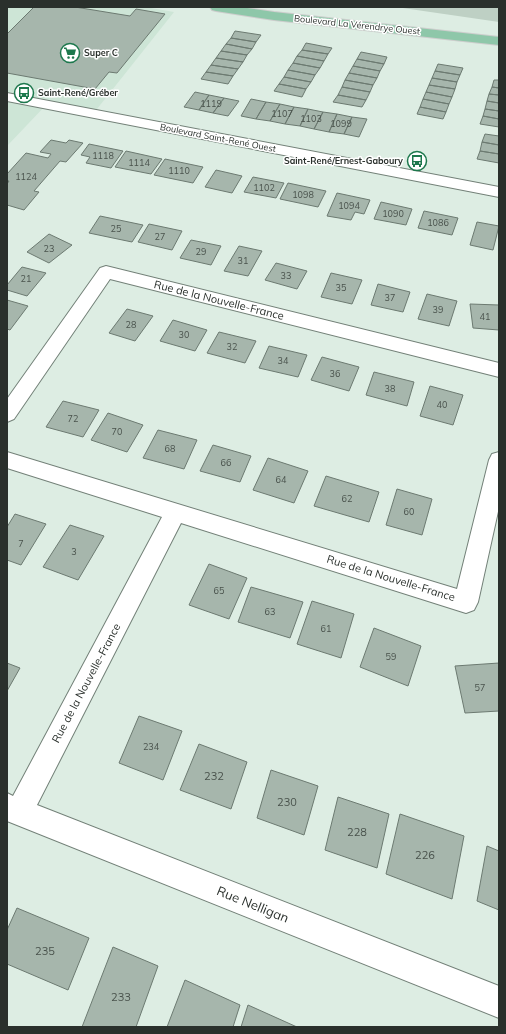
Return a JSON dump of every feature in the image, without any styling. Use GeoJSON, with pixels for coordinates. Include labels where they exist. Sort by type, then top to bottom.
{"type":"FeatureCollection","features":[{"type":"Feature","properties":{"kind":"main road","name":"Boulevard La Vérendrye Ouest"},"geometry":{"type":"LineString","coordinates":[[216,7],[274,16],[499,40]]}},
{"type":"Feature","properties":{"kind":"main road","name":"Boulevard La Vérendrye Ouest"},"geometry":{"type":"LineString","coordinates":[[296,7],[499,40]]}},
{"type":"Feature","properties":{"kind":"street","name":"Boulevard Saint-René Ouest"},"geometry":{"type":"LineString","coordinates":[[7,97],[499,192]]}},
{"type":"Feature","properties":{"kind":"street","name":"Rue de la Nouvelle-France"},"geometry":{"type":"LineString","coordinates":[[7,414],[106,272],[499,370]]}},
{"type":"Feature","properties":{"kind":"street","name":"Rue de la Nouvelle-France"},"geometry":{"type":"LineString","coordinates":[[7,460],[466,602],[499,460]]}},
{"type":"Feature","properties":{"kind":"street","name":"Rue de la Nouvelle-France"},"geometry":{"type":"LineString","coordinates":[[13,809],[176,512]]}},
{"type":"Feature","properties":{"kind":"street","name":"Rue Nelligan"},"geometry":{"type":"LineString","coordinates":[[13,809],[499,1002]]}},
{"type":"Feature","properties":{"kind":"shaded area","name":"Super C"},"geometry":{"type":"Polygon","coordinates":[[[7,7],[145,7],[174,12],[93,114],[46,105],[7,146],[7,7]]]}},
{"type":"Feature","properties":{"kind":"shaded area"},"geometry":{"type":"Polygon","coordinates":[[[396,7],[499,7],[499,22],[396,7]]]}},
{"type":"Feature","properties":{"kind":"building","name":"Super C"},"geometry":{"type":"Polygon","coordinates":[[[34,7],[75,7],[130,16],[136,9],[165,14],[117,73],[109,72],[95,89],[7,73],[7,34],[34,7]]]}},
{"type":"Feature","properties":{"kind":"building"},"geometry":{"type":"Polygon","coordinates":[[[235,31],[261,35],[256,42],[231,38],[235,31]]]}},
{"type":"Feature","properties":{"kind":"building"},"geometry":{"type":"Polygon","coordinates":[[[231,38],[256,42],[252,49],[226,44],[231,38]]]}},
{"type":"Feature","properties":{"kind":"building"},"geometry":{"type":"Polygon","coordinates":[[[306,43],[332,48],[328,54],[302,50],[306,43]]]}},
{"type":"Feature","properties":{"kind":"building"},"geometry":{"type":"Polygon","coordinates":[[[226,44],[252,49],[247,55],[221,51],[226,44]]]}},
{"type":"Feature","properties":{"kind":"building"},"geometry":{"type":"Polygon","coordinates":[[[302,50],[328,54],[324,61],[297,56],[302,50]]]}},
{"type":"Feature","properties":{"kind":"building"},"geometry":{"type":"Polygon","coordinates":[[[221,51],[247,55],[243,62],[216,58],[221,51]]]}},
{"type":"Feature","properties":{"kind":"building"},"geometry":{"type":"Polygon","coordinates":[[[361,52],[387,57],[384,64],[357,59],[361,52]]]}},
{"type":"Feature","properties":{"kind":"building"},"geometry":{"type":"Polygon","coordinates":[[[297,56],[324,61],[320,68],[293,63],[297,56]]]}},
{"type":"Feature","properties":{"kind":"building"},"geometry":{"type":"Polygon","coordinates":[[[216,58],[243,62],[238,69],[211,65],[216,58]]]}},
{"type":"Feature","properties":{"kind":"building"},"geometry":{"type":"Polygon","coordinates":[[[357,59],[384,64],[380,71],[353,66],[357,59]]]}},
{"type":"Feature","properties":{"kind":"building"},"geometry":{"type":"Polygon","coordinates":[[[293,63],[320,68],[315,75],[288,70],[293,63]]]}},
{"type":"Feature","properties":{"kind":"building"},"geometry":{"type":"Polygon","coordinates":[[[438,64],[463,68],[460,75],[435,71],[438,64]]]}},
{"type":"Feature","properties":{"kind":"building"},"geometry":{"type":"Polygon","coordinates":[[[211,65],[238,69],[233,76],[206,72],[211,65]]]}},
{"type":"Feature","properties":{"kind":"building"},"geometry":{"type":"Polygon","coordinates":[[[353,66],[380,71],[377,78],[349,73],[353,66]]]}},
{"type":"Feature","properties":{"kind":"building"},"geometry":{"type":"Polygon","coordinates":[[[288,70],[315,75],[311,82],[284,77],[288,70]]]}},
{"type":"Feature","properties":{"kind":"building"},"geometry":{"type":"Polygon","coordinates":[[[435,71],[460,75],[457,82],[432,78],[435,71]]]}},
{"type":"Feature","properties":{"kind":"building"},"geometry":{"type":"Polygon","coordinates":[[[206,72],[233,76],[228,84],[201,79],[206,72]]]}},
{"type":"Feature","properties":{"kind":"building"},"geometry":{"type":"Polygon","coordinates":[[[349,73],[377,78],[373,85],[345,80],[349,73]]]}},
{"type":"Feature","properties":{"kind":"building"},"geometry":{"type":"Polygon","coordinates":[[[284,77],[311,82],[306,89],[279,84],[284,77]]]}},
{"type":"Feature","properties":{"kind":"building"},"geometry":{"type":"Polygon","coordinates":[[[432,78],[457,82],[455,89],[429,85],[432,78]]]}},
{"type":"Feature","properties":{"kind":"building"},"geometry":{"type":"Polygon","coordinates":[[[345,80],[373,85],[370,92],[342,87],[345,80]]]}},
{"type":"Feature","properties":{"kind":"building"},"geometry":{"type":"Polygon","coordinates":[[[494,80],[499,80],[499,88],[492,87],[494,80]]]}},
{"type":"Feature","properties":{"kind":"building"},"geometry":{"type":"Polygon","coordinates":[[[279,84],[306,89],[302,97],[274,91],[279,84]]]}},
{"type":"Feature","properties":{"kind":"building"},"geometry":{"type":"Polygon","coordinates":[[[429,85],[455,89],[452,97],[426,92],[429,85]]]}},
{"type":"Feature","properties":{"kind":"building"},"geometry":{"type":"Polygon","coordinates":[[[342,87],[370,92],[366,100],[338,95],[342,87]]]}},
{"type":"Feature","properties":{"kind":"building"},"geometry":{"type":"Polygon","coordinates":[[[492,87],[499,88],[499,95],[489,94],[492,87]]]}},
{"type":"Feature","properties":{"kind":"building"},"geometry":{"type":"Polygon","coordinates":[[[195,92],[209,95],[199,110],[184,107],[195,92]]]}},
{"type":"Feature","properties":{"kind":"building"},"geometry":{"type":"Polygon","coordinates":[[[426,92],[452,97],[449,104],[423,99],[426,92]]]}},
{"type":"Feature","properties":{"kind":"building"},"geometry":{"type":"Polygon","coordinates":[[[489,94],[499,95],[499,103],[487,101],[489,94]]]}},
{"type":"Feature","properties":{"kind":"building"},"geometry":{"type":"Polygon","coordinates":[[[209,95],[224,98],[213,113],[199,110],[209,95]]]}},
{"type":"Feature","properties":{"kind":"building"},"geometry":{"type":"Polygon","coordinates":[[[338,95],[366,100],[362,107],[333,102],[338,95]]]}},
{"type":"Feature","properties":{"kind":"building"},"geometry":{"type":"Polygon","coordinates":[[[224,98],[239,101],[228,116],[213,113],[224,98]]]}},
{"type":"Feature","properties":{"kind":"building"},"geometry":{"type":"Polygon","coordinates":[[[251,99],[266,102],[256,119],[241,116],[251,99]]]}},
{"type":"Feature","properties":{"kind":"building"},"geometry":{"type":"Polygon","coordinates":[[[423,99],[449,104],[446,112],[420,107],[423,99]]]}},
{"type":"Feature","properties":{"kind":"building"},"geometry":{"type":"Polygon","coordinates":[[[487,101],[499,103],[499,111],[485,109],[487,101]]]}},
{"type":"Feature","properties":{"kind":"building"},"geometry":{"type":"Polygon","coordinates":[[[266,102],[280,104],[270,121],[256,119],[266,102]]]}},
{"type":"Feature","properties":{"kind":"building"},"geometry":{"type":"Polygon","coordinates":[[[280,104],[294,107],[285,124],[270,121],[280,104]]]}},
{"type":"Feature","properties":{"kind":"building"},"geometry":{"type":"Polygon","coordinates":[[[294,107],[308,109],[300,126],[285,124],[294,107]]]}},
{"type":"Feature","properties":{"kind":"building"},"geometry":{"type":"Polygon","coordinates":[[[420,107],[446,112],[443,119],[417,114],[420,107]]]}},
{"type":"Feature","properties":{"kind":"building"},"geometry":{"type":"Polygon","coordinates":[[[308,109],[323,112],[314,129],[300,126],[308,109]]]}},
{"type":"Feature","properties":{"kind":"building"},"geometry":{"type":"Polygon","coordinates":[[[485,109],[499,111],[499,119],[483,116],[485,109]]]}},
{"type":"Feature","properties":{"kind":"building"},"geometry":{"type":"Polygon","coordinates":[[[323,112],[337,114],[329,132],[314,129],[323,112]]]}},
{"type":"Feature","properties":{"kind":"building"},"geometry":{"type":"Polygon","coordinates":[[[337,114],[352,117],[344,134],[329,132],[337,114]]]}},
{"type":"Feature","properties":{"kind":"building"},"geometry":{"type":"Polygon","coordinates":[[[483,116],[499,119],[499,127],[480,124],[483,116]]]}},
{"type":"Feature","properties":{"kind":"building"},"geometry":{"type":"Polygon","coordinates":[[[352,117],[367,119],[359,137],[344,134],[352,117]]]}},
{"type":"Feature","properties":{"kind":"building"},"geometry":{"type":"Polygon","coordinates":[[[485,134],[499,136],[499,145],[482,142],[485,134]]]}},
{"type":"Feature","properties":{"kind":"building"},"geometry":{"type":"Polygon","coordinates":[[[51,140],[66,143],[69,140],[83,143],[66,162],[60,161],[34,191],[39,192],[24,210],[7,205],[7,184],[9,181],[7,181],[7,174],[26,153],[48,158],[51,154],[40,152],[51,140]]]}},
{"type":"Feature","properties":{"kind":"building"},"geometry":{"type":"Polygon","coordinates":[[[482,142],[499,145],[499,154],[480,151],[482,142]]]}},
{"type":"Feature","properties":{"kind":"building"},"geometry":{"type":"Polygon","coordinates":[[[89,144],[123,151],[111,168],[86,163],[90,157],[81,155],[89,144]]]}},
{"type":"Feature","properties":{"kind":"building"},"geometry":{"type":"Polygon","coordinates":[[[126,151],[162,159],[151,174],[115,167],[126,151]]]}},
{"type":"Feature","properties":{"kind":"building"},"geometry":{"type":"Polygon","coordinates":[[[480,151],[499,154],[499,163],[477,159],[480,151]]]}},
{"type":"Feature","properties":{"kind":"building"},"geometry":{"type":"Polygon","coordinates":[[[165,159],[203,167],[193,183],[154,175],[165,159]]]}},
{"type":"Feature","properties":{"kind":"building"},"geometry":{"type":"Polygon","coordinates":[[[216,170],[242,176],[232,193],[205,187],[216,170]]]}},
{"type":"Feature","properties":{"kind":"building"},"geometry":{"type":"Polygon","coordinates":[[[253,177],[284,183],[276,198],[244,192],[253,177]]]}},
{"type":"Feature","properties":{"kind":"building"},"geometry":{"type":"Polygon","coordinates":[[[288,183],[326,191],[318,207],[280,199],[288,183]]]}},
{"type":"Feature","properties":{"kind":"building"},"geometry":{"type":"Polygon","coordinates":[[[337,193],[370,200],[364,214],[355,212],[351,220],[327,216],[337,193]]]}},
{"type":"Feature","properties":{"kind":"building"},"geometry":{"type":"Polygon","coordinates":[[[381,202],[412,209],[406,225],[374,219],[381,202]]]}},
{"type":"Feature","properties":{"kind":"building"},"geometry":{"type":"Polygon","coordinates":[[[424,211],[458,218],[452,235],[418,228],[424,211]]]}},
{"type":"Feature","properties":{"kind":"building"},"geometry":{"type":"Polygon","coordinates":[[[100,216],[143,225],[132,242],[89,233],[100,216]]]}},
{"type":"Feature","properties":{"kind":"building"},"geometry":{"type":"Polygon","coordinates":[[[477,222],[499,226],[493,250],[470,245],[477,222]]]}},
{"type":"Feature","properties":{"kind":"building"},"geometry":{"type":"Polygon","coordinates":[[[149,224],[182,231],[172,250],[138,242],[149,224]]]}},
{"type":"Feature","properties":{"kind":"building"},"geometry":{"type":"Polygon","coordinates":[[[49,234],[72,245],[49,263],[27,252],[49,234]]]}},
{"type":"Feature","properties":{"kind":"building"},"geometry":{"type":"Polygon","coordinates":[[[191,240],[221,246],[211,265],[180,258],[191,240]]]}},
{"type":"Feature","properties":{"kind":"building"},"geometry":{"type":"Polygon","coordinates":[[[239,246],[262,251],[248,276],[224,271],[239,246]]]}},
{"type":"Feature","properties":{"kind":"building"},"geometry":{"type":"Polygon","coordinates":[[[276,263],[307,271],[297,289],[265,280],[276,263]]]}},
{"type":"Feature","properties":{"kind":"building"},"geometry":{"type":"Polygon","coordinates":[[[22,267],[46,273],[27,296],[7,290],[7,285],[22,267]]]}},
{"type":"Feature","properties":{"kind":"building"},"geometry":{"type":"Polygon","coordinates":[[[331,273],[362,280],[352,304],[321,297],[331,273]]]}},
{"type":"Feature","properties":{"kind":"building"},"geometry":{"type":"Polygon","coordinates":[[[378,284],[410,292],[403,312],[371,305],[378,284]]]}},
{"type":"Feature","properties":{"kind":"building"},"geometry":{"type":"Polygon","coordinates":[[[427,294],[457,301],[449,326],[418,319],[427,294]]]}},
{"type":"Feature","properties":{"kind":"building"},"geometry":{"type":"Polygon","coordinates":[[[7,300],[28,306],[10,330],[7,329],[7,300]]]}},
{"type":"Feature","properties":{"kind":"building"},"geometry":{"type":"Polygon","coordinates":[[[470,304],[499,305],[499,330],[473,328],[470,304]]]}},
{"type":"Feature","properties":{"kind":"building"},"geometry":{"type":"Polygon","coordinates":[[[127,309],[153,316],[135,341],[109,333],[127,309]]]}},
{"type":"Feature","properties":{"kind":"building"},"geometry":{"type":"Polygon","coordinates":[[[173,320],[207,330],[195,351],[160,341],[173,320]]]}},
{"type":"Feature","properties":{"kind":"building"},"geometry":{"type":"Polygon","coordinates":[[[219,332],[256,341],[245,363],[207,353],[219,332]]]}},
{"type":"Feature","properties":{"kind":"building"},"geometry":{"type":"Polygon","coordinates":[[[269,346],[307,355],[298,377],[259,368],[269,346]]]}},
{"type":"Feature","properties":{"kind":"building"},"geometry":{"type":"Polygon","coordinates":[[[322,357],[359,367],[349,391],[311,380],[322,357]]]}},
{"type":"Feature","properties":{"kind":"building"},"geometry":{"type":"Polygon","coordinates":[[[374,372],[414,382],[407,406],[366,395],[374,372]]]}},
{"type":"Feature","properties":{"kind":"building"},"geometry":{"type":"Polygon","coordinates":[[[430,386],[463,395],[453,425],[420,416],[430,386]]]}},
{"type":"Feature","properties":{"kind":"building"},"geometry":{"type":"Polygon","coordinates":[[[63,401],[99,410],[83,437],[46,427],[63,401]]]}},
{"type":"Feature","properties":{"kind":"building"},"geometry":{"type":"Polygon","coordinates":[[[108,413],[143,425],[127,452],[91,440],[108,413]]]}},
{"type":"Feature","properties":{"kind":"building"},"geometry":{"type":"Polygon","coordinates":[[[158,430],[197,440],[184,469],[143,458],[158,430]]]}},
{"type":"Feature","properties":{"kind":"building"},"geometry":{"type":"Polygon","coordinates":[[[213,445],[251,456],[240,482],[200,471],[213,445]]]}},
{"type":"Feature","properties":{"kind":"building"},"geometry":{"type":"Polygon","coordinates":[[[268,458],[308,471],[294,503],[253,490],[268,458]]]}},
{"type":"Feature","properties":{"kind":"building"},"geometry":{"type":"Polygon","coordinates":[[[326,476],[379,492],[369,522],[314,506],[326,476]]]}},
{"type":"Feature","properties":{"kind":"building"},"geometry":{"type":"Polygon","coordinates":[[[397,489],[432,499],[422,535],[386,525],[397,489]]]}},
{"type":"Feature","properties":{"kind":"building"},"geometry":{"type":"Polygon","coordinates":[[[15,514],[46,524],[21,565],[7,560],[7,527],[15,514]]]}},
{"type":"Feature","properties":{"kind":"building"},"geometry":{"type":"Polygon","coordinates":[[[70,525],[104,536],[78,580],[43,567],[70,525]]]}},
{"type":"Feature","properties":{"kind":"building"},"geometry":{"type":"Polygon","coordinates":[[[209,564],[247,578],[229,619],[189,605],[209,564]]]}},
{"type":"Feature","properties":{"kind":"building"},"geometry":{"type":"Polygon","coordinates":[[[251,587],[303,602],[290,638],[238,622],[251,587]]]}},
{"type":"Feature","properties":{"kind":"building"},"geometry":{"type":"Polygon","coordinates":[[[312,601],[354,614],[341,658],[297,644],[312,601]]]}},
{"type":"Feature","properties":{"kind":"building"},"geometry":{"type":"Polygon","coordinates":[[[374,628],[421,646],[408,686],[360,667],[374,628]]]}},
{"type":"Feature","properties":{"kind":"building"},"geometry":{"type":"Polygon","coordinates":[[[7,663],[20,668],[7,691],[7,663]]]}},
{"type":"Feature","properties":{"kind":"building"},"geometry":{"type":"Polygon","coordinates":[[[499,663],[499,711],[465,713],[455,666],[499,663]]]}},
{"type":"Feature","properties":{"kind":"building"},"geometry":{"type":"Polygon","coordinates":[[[139,716],[182,731],[163,780],[119,763],[139,716]]]}},
{"type":"Feature","properties":{"kind":"building"},"geometry":{"type":"Polygon","coordinates":[[[199,744],[247,762],[231,809],[180,790],[199,744]]]}},
{"type":"Feature","properties":{"kind":"building"},"geometry":{"type":"Polygon","coordinates":[[[271,770],[318,786],[304,835],[257,818],[271,770]]]}},
{"type":"Feature","properties":{"kind":"building"},"geometry":{"type":"Polygon","coordinates":[[[338,797],[389,814],[377,868],[325,850],[338,797]]]}},
{"type":"Feature","properties":{"kind":"building"},"geometry":{"type":"Polygon","coordinates":[[[400,814],[464,836],[452,899],[386,874],[400,814]]]}},
{"type":"Feature","properties":{"kind":"building"},"geometry":{"type":"Polygon","coordinates":[[[487,846],[499,851],[499,910],[477,901],[487,846]]]}},
{"type":"Feature","properties":{"kind":"building"},"geometry":{"type":"Polygon","coordinates":[[[17,908],[89,938],[68,990],[7,964],[7,930],[17,908]]]}},
{"type":"Feature","properties":{"kind":"building"},"geometry":{"type":"Polygon","coordinates":[[[113,947],[158,966],[136,1027],[82,1027],[113,947]]]}},
{"type":"Feature","properties":{"kind":"building"},"geometry":{"type":"Polygon","coordinates":[[[185,980],[240,1005],[233,1027],[167,1027],[185,980]]]}},
{"type":"Feature","properties":{"kind":"building"},"geometry":{"type":"Polygon","coordinates":[[[248,1005],[297,1027],[241,1027],[248,1005]]]}},
{"type":"Feature","properties":{"kind":"place","name":"Super C"},"geometry":{"type":"Point","coordinates":[70,53]}},
{"type":"Feature","properties":{"kind":"place","name":"Saint-René/Gréber"},"geometry":{"type":"Point","coordinates":[24,93]}},
{"type":"Feature","properties":{"kind":"place","name":"Saint-René/Ernest-Gaboury"},"geometry":{"type":"Point","coordinates":[417,161]}}]}
